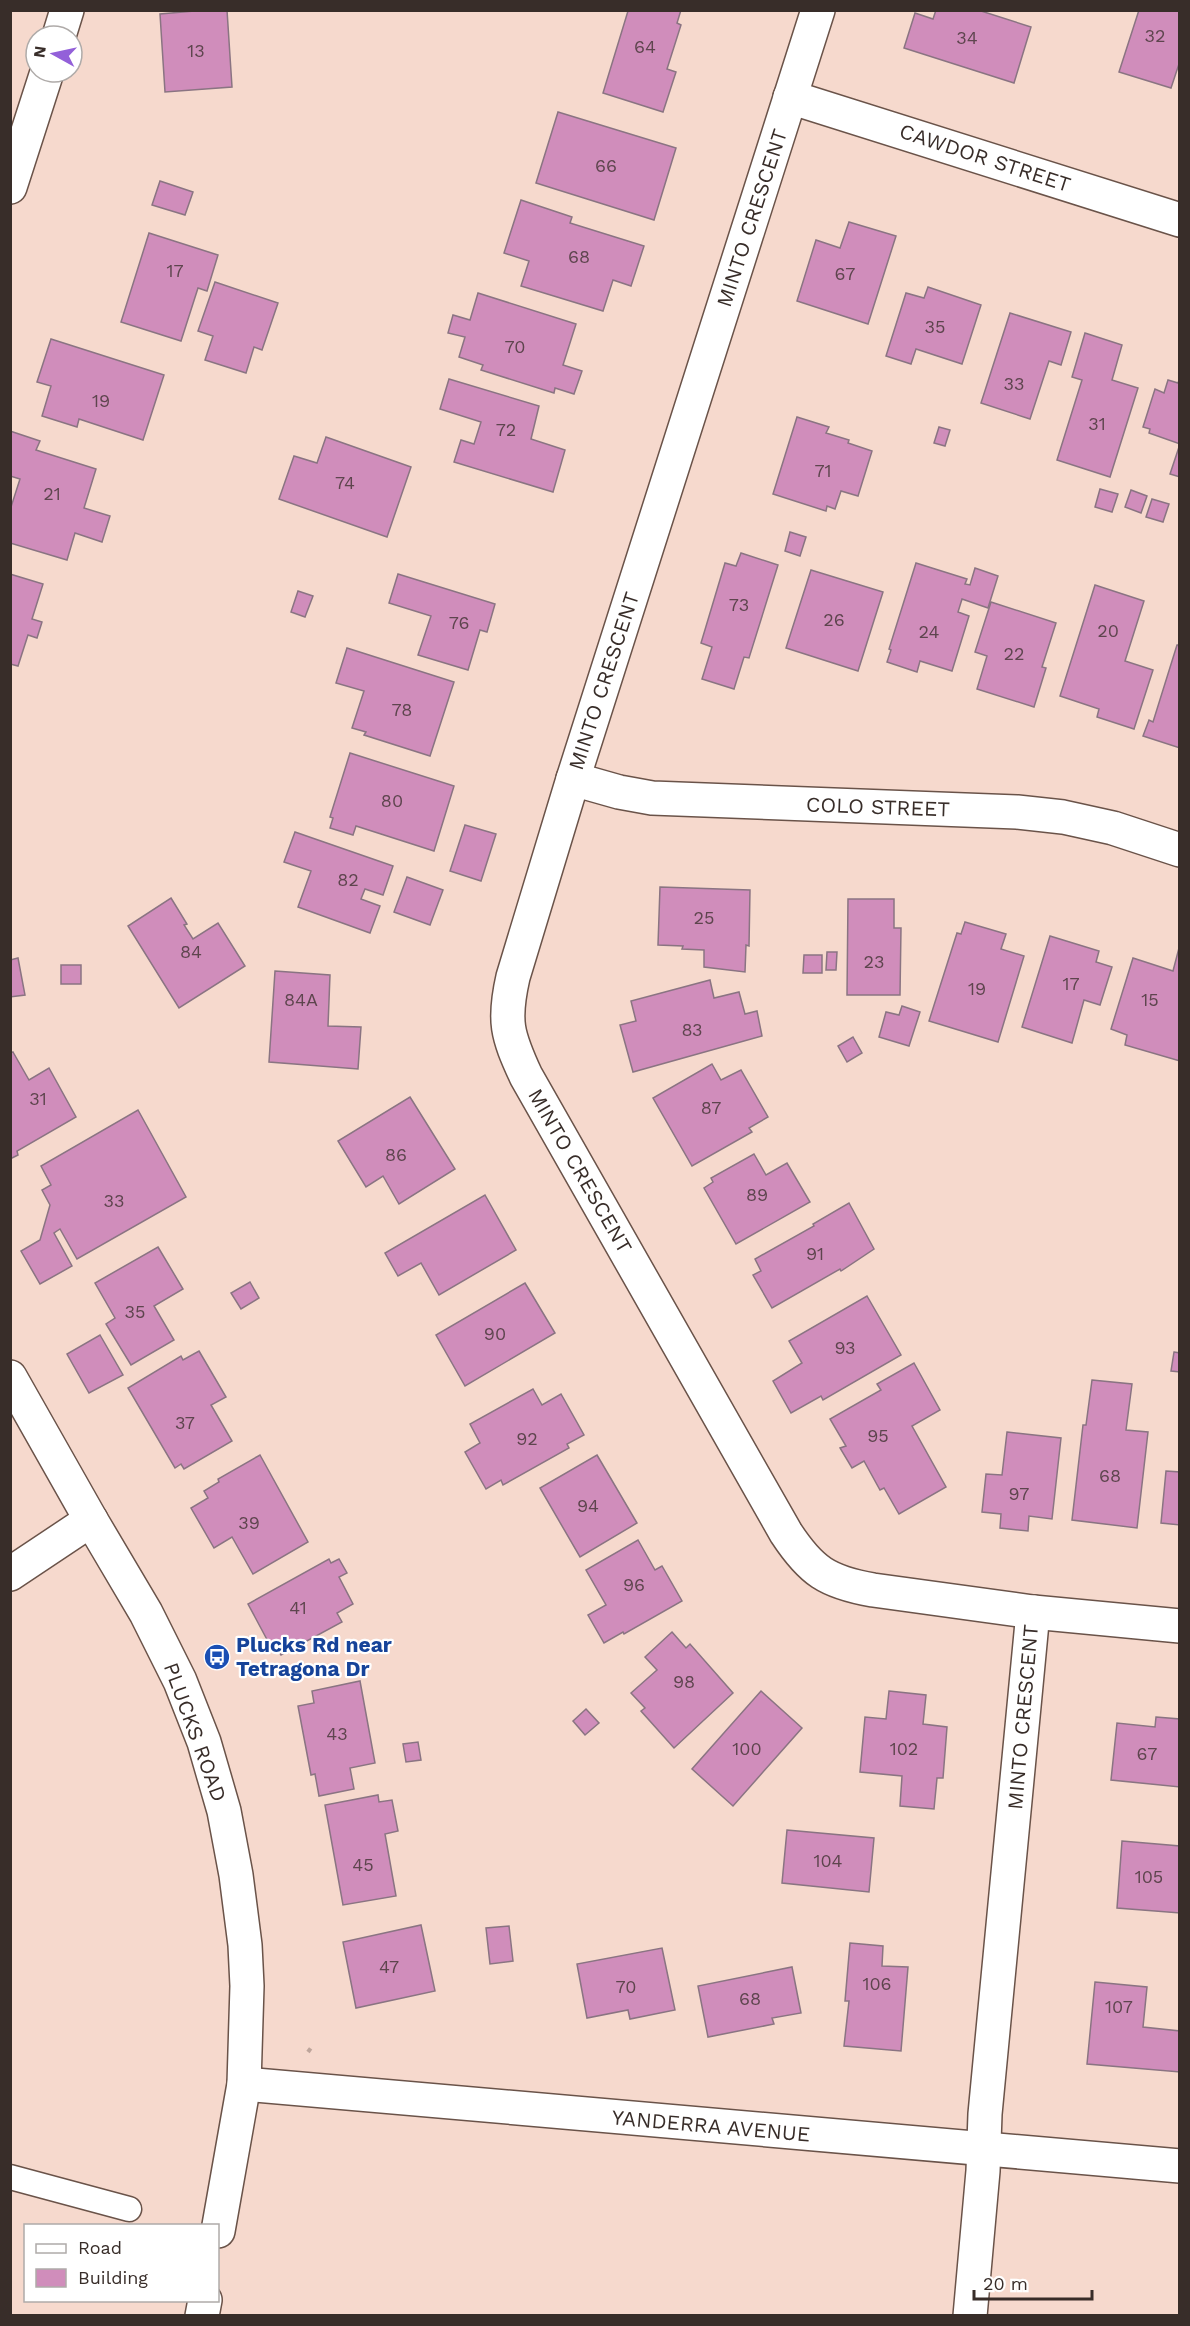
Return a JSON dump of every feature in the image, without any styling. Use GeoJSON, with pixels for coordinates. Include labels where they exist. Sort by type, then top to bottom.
{"type":"FeatureCollection","features":[{"type":"Feature","properties":{"kind":"street","name":"MINTO CRESCENT"},"geometry":{"type":"LineString","coordinates":[[818,10],[573,779],[513,977],[507,1022],[511,1044],[526,1076],[801,1556],[822,1574],[846,1586],[1033,1612],[984,2126],[970,2316]]}},
{"type":"Feature","properties":{"kind":"street"},"geometry":{"type":"LineString","coordinates":[[10,187],[43,84]]}},
{"type":"Feature","properties":{"kind":"street","name":"CAWDOR STREET"},"geometry":{"type":"LineString","coordinates":[[790,97],[1179,220]]}},
{"type":"Feature","properties":{"kind":"street","name":"COLO STREET"},"geometry":{"type":"LineString","coordinates":[[573,779],[619,792],[652,798],[1017,812],[1063,817],[1113,828],[1179,850]]}},
{"type":"Feature","properties":{"kind":"street","name":"PLUCKS ROAD"},"geometry":{"type":"LineString","coordinates":[[10,1377],[146,1613],[180,1681],[204,1742],[224,1811],[236,1875],[245,1945],[247,1986],[244,2084],[219,2225]]}},
{"type":"Feature","properties":{"kind":"street"},"geometry":{"type":"LineString","coordinates":[[10,1574],[91,1520]]}},
{"type":"Feature","properties":{"kind":"street"},"geometry":{"type":"LineString","coordinates":[[1033,1612],[1179,1626]]}},
{"type":"Feature","properties":{"kind":"street","name":"YANDERRA AVENUE"},"geometry":{"type":"LineString","coordinates":[[244,2084],[1179,2166]]}},
{"type":"Feature","properties":{"kind":"lane"},"geometry":{"type":"LineString","coordinates":[[10,2177],[129,2209]]}},
{"type":"Feature","properties":{"kind":"path"},"geometry":{"type":"LineString","coordinates":[[308,2052],[313,2045]]}},
{"type":"Feature","properties":{"kind":"building"},"geometry":{"type":"Polygon","coordinates":[[[227,10],[232,87],[165,92],[160,14],[227,10]]]}},
{"type":"Feature","properties":{"kind":"building"},"geometry":{"type":"Polygon","coordinates":[[[625,10],[681,10],[677,23],[681,25],[667,69],[676,72],[663,112],[603,93],[628,11],[625,10]]]}},
{"type":"Feature","properties":{"kind":"building"},"geometry":{"type":"Polygon","coordinates":[[[936,10],[978,10],[1031,27],[1014,83],[904,48],[915,13],[933,19],[936,10]]]}},
{"type":"Feature","properties":{"kind":"building"},"geometry":{"type":"Polygon","coordinates":[[[1139,10],[1180,10],[1180,61],[1171,88],[1119,72],[1139,10]]]}},
{"type":"Feature","properties":{"kind":"building"},"geometry":{"type":"Polygon","coordinates":[[[558,112],[676,148],[654,220],[536,183],[558,112]]]}},
{"type":"Feature","properties":{"kind":"building"},"geometry":{"type":"Polygon","coordinates":[[[160,181],[193,192],[185,215],[152,205],[160,181]]]}},
{"type":"Feature","properties":{"kind":"building"},"geometry":{"type":"Polygon","coordinates":[[[521,200],[572,217],[570,223],[644,246],[631,286],[613,280],[603,311],[521,286],[529,261],[504,253],[521,200]]]}},
{"type":"Feature","properties":{"kind":"building"},"geometry":{"type":"Polygon","coordinates":[[[849,222],[896,236],[868,324],[797,301],[816,240],[840,248],[849,222]]]}},
{"type":"Feature","properties":{"kind":"building"},"geometry":{"type":"Polygon","coordinates":[[[149,233],[218,255],[207,291],[198,288],[181,341],[121,322],[149,233]]]}},
{"type":"Feature","properties":{"kind":"building"},"geometry":{"type":"Polygon","coordinates":[[[215,282],[278,303],[262,350],[254,347],[246,373],[205,360],[213,336],[198,331],[215,282]]]}},
{"type":"Feature","properties":{"kind":"building"},"geometry":{"type":"Polygon","coordinates":[[[928,287],[981,305],[962,364],[916,349],[911,364],[886,356],[906,293],[924,298],[928,287]]]}},
{"type":"Feature","properties":{"kind":"building"},"geometry":{"type":"Polygon","coordinates":[[[478,293],[576,324],[563,365],[582,371],[574,394],[555,388],[554,393],[481,370],[483,365],[459,357],[465,337],[448,333],[453,315],[470,320],[478,293]]]}},
{"type":"Feature","properties":{"kind":"building"},"geometry":{"type":"Polygon","coordinates":[[[1010,313],[1071,332],[1061,365],[1049,361],[1030,419],[981,403],[1010,313]]]}},
{"type":"Feature","properties":{"kind":"building"},"geometry":{"type":"Polygon","coordinates":[[[1085,333],[1122,345],[1112,380],[1138,388],[1110,477],[1057,460],[1082,380],[1072,377],[1085,333]]]}},
{"type":"Feature","properties":{"kind":"building"},"geometry":{"type":"Polygon","coordinates":[[[51,339],[164,375],[143,440],[79,419],[77,427],[42,416],[51,386],[37,382],[51,339]]]}},
{"type":"Feature","properties":{"kind":"building"},"geometry":{"type":"Polygon","coordinates":[[[1180,377],[1180,444],[1149,433],[1150,429],[1143,427],[1155,389],[1164,393],[1168,380],[1178,383],[1180,377]]]}},
{"type":"Feature","properties":{"kind":"building"},"geometry":{"type":"Polygon","coordinates":[[[449,379],[539,406],[531,439],[565,450],[553,492],[454,462],[461,440],[474,444],[481,422],[440,409],[449,379]]]}},
{"type":"Feature","properties":{"kind":"building"},"geometry":{"type":"Polygon","coordinates":[[[797,417],[829,427],[826,433],[849,440],[848,443],[872,451],[858,496],[841,491],[835,509],[827,506],[826,511],[773,494],[797,417]]]}},
{"type":"Feature","properties":{"kind":"building"},"geometry":{"type":"Polygon","coordinates":[[[939,427],[950,430],[945,446],[934,443],[939,427]]]}},
{"type":"Feature","properties":{"kind":"building"},"geometry":{"type":"Polygon","coordinates":[[[10,431],[40,441],[36,450],[96,469],[84,508],[110,516],[102,542],[75,533],[67,560],[10,543],[10,510],[20,479],[10,476],[10,431]]]}},
{"type":"Feature","properties":{"kind":"building"},"geometry":{"type":"Polygon","coordinates":[[[326,437],[411,467],[387,537],[279,499],[294,456],[317,463],[326,437]]]}},
{"type":"Feature","properties":{"kind":"building"},"geometry":{"type":"Polygon","coordinates":[[[1180,444],[1180,477],[1170,474],[1180,444]]]}},
{"type":"Feature","properties":{"kind":"building"},"geometry":{"type":"Polygon","coordinates":[[[1100,489],[1118,494],[1112,512],[1095,507],[1100,489]]]}},
{"type":"Feature","properties":{"kind":"building"},"geometry":{"type":"Polygon","coordinates":[[[1131,490],[1147,496],[1141,513],[1125,507],[1131,490]]]}},
{"type":"Feature","properties":{"kind":"building"},"geometry":{"type":"Polygon","coordinates":[[[1152,499],[1169,504],[1163,522],[1146,517],[1152,499]]]}},
{"type":"Feature","properties":{"kind":"building"},"geometry":{"type":"Polygon","coordinates":[[[790,532],[806,537],[800,556],[785,551],[790,532]]]}},
{"type":"Feature","properties":{"kind":"building"},"geometry":{"type":"Polygon","coordinates":[[[741,553],[778,565],[749,658],[744,657],[734,689],[702,679],[712,647],[701,643],[725,563],[736,566],[741,553]]]}},
{"type":"Feature","properties":{"kind":"building"},"geometry":{"type":"Polygon","coordinates":[[[916,563],[967,579],[965,584],[970,585],[975,568],[998,576],[988,608],[962,599],[958,612],[969,616],[952,671],[920,661],[917,672],[887,662],[916,563]]]}},
{"type":"Feature","properties":{"kind":"building"},"geometry":{"type":"Polygon","coordinates":[[[811,570],[883,592],[858,671],[786,648],[811,570]]]}},
{"type":"Feature","properties":{"kind":"building"},"geometry":{"type":"Polygon","coordinates":[[[10,574],[43,584],[32,619],[42,622],[37,638],[28,635],[18,666],[10,664],[10,574]]]}},
{"type":"Feature","properties":{"kind":"building"},"geometry":{"type":"Polygon","coordinates":[[[398,574],[495,604],[487,632],[480,630],[468,670],[418,655],[431,616],[389,603],[398,574]]]}},
{"type":"Feature","properties":{"kind":"building"},"geometry":{"type":"Polygon","coordinates":[[[1095,585],[1144,601],[1125,661],[1153,670],[1134,729],[1097,717],[1099,709],[1060,696],[1095,585]]]}},
{"type":"Feature","properties":{"kind":"building"},"geometry":{"type":"Polygon","coordinates":[[[298,591],[313,596],[305,617],[291,612],[298,591]]]}},
{"type":"Feature","properties":{"kind":"building"},"geometry":{"type":"Polygon","coordinates":[[[991,602],[1056,623],[1042,667],[1046,668],[1034,707],[977,689],[987,656],[975,652],[991,602]]]}},
{"type":"Feature","properties":{"kind":"building"},"geometry":{"type":"Polygon","coordinates":[[[1177,645],[1180,645],[1180,748],[1143,736],[1149,720],[1153,722],[1177,645]]]}},
{"type":"Feature","properties":{"kind":"building"},"geometry":{"type":"Polygon","coordinates":[[[347,648],[454,682],[430,756],[364,735],[366,732],[352,728],[364,691],[336,683],[347,648]]]}},
{"type":"Feature","properties":{"kind":"building"},"geometry":{"type":"Polygon","coordinates":[[[350,753],[454,786],[434,851],[356,826],[353,835],[330,828],[333,818],[330,817],[350,753]]]}},
{"type":"Feature","properties":{"kind":"building"},"geometry":{"type":"Polygon","coordinates":[[[465,825],[496,834],[481,881],[450,871],[465,825]]]}},
{"type":"Feature","properties":{"kind":"building"},"geometry":{"type":"Polygon","coordinates":[[[295,832],[393,866],[383,895],[365,889],[361,899],[380,906],[370,933],[298,907],[311,871],[284,862],[295,832]]]}},
{"type":"Feature","properties":{"kind":"building"},"geometry":{"type":"Polygon","coordinates":[[[407,877],[443,890],[430,925],[394,912],[407,877]]]}},
{"type":"Feature","properties":{"kind":"building"},"geometry":{"type":"Polygon","coordinates":[[[660,887],[750,890],[749,946],[746,945],[745,972],[704,967],[704,950],[658,945],[660,887]]]}},
{"type":"Feature","properties":{"kind":"building"},"geometry":{"type":"Polygon","coordinates":[[[171,898],[187,924],[184,925],[193,939],[218,923],[245,966],[179,1008],[128,926],[171,898]]]}},
{"type":"Feature","properties":{"kind":"building"},"geometry":{"type":"Polygon","coordinates":[[[848,899],[894,899],[894,928],[901,928],[900,995],[847,995],[848,899]]]}},
{"type":"Feature","properties":{"kind":"building"},"geometry":{"type":"Polygon","coordinates":[[[965,922],[1006,934],[1001,949],[1024,956],[998,1042],[929,1021],[957,933],[961,934],[965,922]]]}},
{"type":"Feature","properties":{"kind":"building"},"geometry":{"type":"Polygon","coordinates":[[[1050,936],[1099,951],[1096,962],[1112,967],[1100,1005],[1084,1000],[1072,1043],[1022,1027],[1050,936]]]}},
{"type":"Feature","properties":{"kind":"building"},"geometry":{"type":"Polygon","coordinates":[[[1179,948],[1180,1061],[1125,1045],[1127,1035],[1111,1029],[1133,958],[1173,971],[1179,948]]]}},
{"type":"Feature","properties":{"kind":"building"},"geometry":{"type":"Polygon","coordinates":[[[827,952],[837,952],[836,970],[826,970],[827,952]]]}},
{"type":"Feature","properties":{"kind":"building"},"geometry":{"type":"Polygon","coordinates":[[[804,955],[822,955],[822,973],[803,973],[804,955]]]}},
{"type":"Feature","properties":{"kind":"building"},"geometry":{"type":"Polygon","coordinates":[[[18,958],[25,995],[10,997],[10,960],[18,958]]]}},
{"type":"Feature","properties":{"kind":"building"},"geometry":{"type":"Polygon","coordinates":[[[61,965],[81,965],[81,984],[61,984],[61,965]]]}},
{"type":"Feature","properties":{"kind":"building"},"geometry":{"type":"Polygon","coordinates":[[[275,971],[330,975],[328,1026],[361,1027],[358,1069],[269,1062],[275,971]]]}},
{"type":"Feature","properties":{"kind":"building"},"geometry":{"type":"Polygon","coordinates":[[[710,980],[714,998],[739,992],[745,1014],[757,1011],[762,1036],[633,1072],[620,1025],[636,1021],[631,1001],[710,980]]]}},
{"type":"Feature","properties":{"kind":"building"},"geometry":{"type":"Polygon","coordinates":[[[902,1006],[920,1012],[909,1046],[879,1037],[886,1012],[899,1015],[902,1006]]]}},
{"type":"Feature","properties":{"kind":"building"},"geometry":{"type":"Polygon","coordinates":[[[853,1037],[862,1053],[847,1062],[838,1046],[853,1037]]]}},
{"type":"Feature","properties":{"kind":"building"},"geometry":{"type":"Polygon","coordinates":[[[13,1052],[29,1080],[49,1068],[76,1117],[17,1151],[18,1155],[10,1159],[10,1053],[13,1052]]]}},
{"type":"Feature","properties":{"kind":"building"},"geometry":{"type":"Polygon","coordinates":[[[712,1064],[721,1080],[741,1070],[768,1117],[749,1128],[752,1132],[692,1166],[653,1098],[712,1064]]]}},
{"type":"Feature","properties":{"kind":"building"},"geometry":{"type":"Polygon","coordinates":[[[410,1097],[455,1169],[399,1204],[383,1176],[366,1187],[338,1141],[410,1097]]]}},
{"type":"Feature","properties":{"kind":"building"},"geometry":{"type":"Polygon","coordinates":[[[138,1110],[186,1197],[77,1259],[60,1229],[54,1233],[72,1266],[40,1284],[21,1251],[40,1240],[50,1205],[42,1190],[51,1185],[41,1166],[138,1110]]]}},
{"type":"Feature","properties":{"kind":"building"},"geometry":{"type":"Polygon","coordinates":[[[754,1154],[766,1175],[787,1163],[810,1202],[736,1244],[704,1188],[713,1182],[711,1178],[754,1154]]]}},
{"type":"Feature","properties":{"kind":"building"},"geometry":{"type":"Polygon","coordinates":[[[485,1195],[516,1250],[439,1295],[421,1263],[398,1276],[385,1253],[485,1195]]]}},
{"type":"Feature","properties":{"kind":"building"},"geometry":{"type":"Polygon","coordinates":[[[849,1203],[874,1249],[841,1271],[840,1269],[772,1308],[753,1275],[761,1271],[755,1259],[814,1226],[813,1224],[849,1203]]]}},
{"type":"Feature","properties":{"kind":"building"},"geometry":{"type":"Polygon","coordinates":[[[158,1247],[183,1289],[154,1306],[174,1340],[131,1365],[106,1324],[115,1318],[95,1283],[158,1247]]]}},
{"type":"Feature","properties":{"kind":"building"},"geometry":{"type":"Polygon","coordinates":[[[250,1282],[259,1298],[241,1309],[231,1293],[250,1282]]]}},
{"type":"Feature","properties":{"kind":"building"},"geometry":{"type":"Polygon","coordinates":[[[525,1283],[555,1333],[465,1386],[436,1335],[525,1283]]]}},
{"type":"Feature","properties":{"kind":"building"},"geometry":{"type":"Polygon","coordinates":[[[867,1296],[901,1355],[823,1400],[821,1396],[791,1413],[773,1381],[802,1363],[789,1341],[867,1296]]]}},
{"type":"Feature","properties":{"kind":"building"},"geometry":{"type":"Polygon","coordinates":[[[100,1335],[123,1375],[89,1393],[67,1354],[100,1335]]]}},
{"type":"Feature","properties":{"kind":"building"},"geometry":{"type":"Polygon","coordinates":[[[199,1351],[226,1397],[211,1405],[232,1441],[184,1469],[181,1464],[175,1468],[128,1388],[181,1356],[183,1360],[199,1351]]]}},
{"type":"Feature","properties":{"kind":"building"},"geometry":{"type":"Polygon","coordinates":[[[1174,1352],[1180,1353],[1180,1372],[1171,1371],[1174,1352]]]}},
{"type":"Feature","properties":{"kind":"building"},"geometry":{"type":"Polygon","coordinates":[[[914,1363],[940,1410],[912,1426],[946,1487],[899,1514],[884,1488],[880,1490],[864,1461],[852,1468],[840,1448],[846,1446],[830,1419],[881,1390],[877,1384],[914,1363]]]}},
{"type":"Feature","properties":{"kind":"building"},"geometry":{"type":"Polygon","coordinates":[[[1092,1380],[1132,1384],[1126,1430],[1148,1432],[1137,1528],[1072,1520],[1083,1425],[1086,1425],[1092,1380]]]}},
{"type":"Feature","properties":{"kind":"building"},"geometry":{"type":"Polygon","coordinates":[[[533,1389],[542,1405],[561,1394],[584,1435],[567,1444],[569,1448],[503,1485],[501,1480],[486,1489],[465,1452],[480,1443],[470,1424],[533,1389]]]}},
{"type":"Feature","properties":{"kind":"building"},"geometry":{"type":"Polygon","coordinates":[[[1007,1432],[1061,1438],[1052,1519],[1029,1516],[1028,1531],[1000,1528],[1001,1514],[982,1512],[986,1474],[1002,1475],[1007,1432]]]}},
{"type":"Feature","properties":{"kind":"building"},"geometry":{"type":"Polygon","coordinates":[[[260,1455],[308,1542],[253,1574],[232,1537],[214,1548],[191,1508],[208,1498],[204,1491],[219,1482],[218,1479],[260,1455]]]}},
{"type":"Feature","properties":{"kind":"building"},"geometry":{"type":"Polygon","coordinates":[[[597,1455],[637,1523],[580,1557],[540,1488],[597,1455]]]}},
{"type":"Feature","properties":{"kind":"building"},"geometry":{"type":"Polygon","coordinates":[[[1166,1471],[1180,1472],[1180,1525],[1161,1523],[1166,1471]]]}},
{"type":"Feature","properties":{"kind":"building"},"geometry":{"type":"Polygon","coordinates":[[[638,1540],[655,1570],[662,1566],[682,1601],[604,1643],[588,1615],[606,1605],[586,1570],[638,1540]]]}},
{"type":"Feature","properties":{"kind":"building"},"geometry":{"type":"Polygon","coordinates":[[[329,1559],[331,1563],[339,1559],[347,1573],[339,1577],[353,1604],[337,1613],[342,1622],[281,1655],[275,1645],[271,1647],[248,1604],[329,1559]]]}},
{"type":"Feature","properties":{"kind":"building"},"geometry":{"type":"Polygon","coordinates":[[[672,1632],[686,1648],[690,1644],[733,1693],[674,1748],[641,1711],[645,1708],[631,1693],[657,1670],[645,1657],[672,1632]]]}},
{"type":"Feature","properties":{"kind":"building"},"geometry":{"type":"Polygon","coordinates":[[[360,1681],[375,1763],[350,1768],[354,1789],[319,1796],[315,1774],[311,1775],[298,1706],[314,1703],[312,1691],[360,1681]]]}},
{"type":"Feature","properties":{"kind":"building"},"geometry":{"type":"Polygon","coordinates":[[[761,1691],[802,1728],[733,1806],[692,1769],[761,1691]]]}},
{"type":"Feature","properties":{"kind":"building"},"geometry":{"type":"Polygon","coordinates":[[[889,1691],[926,1695],[923,1724],[947,1727],[943,1778],[937,1778],[934,1809],[900,1806],[902,1776],[860,1772],[865,1717],[886,1719],[889,1691]]]}},
{"type":"Feature","properties":{"kind":"building"},"geometry":{"type":"Polygon","coordinates":[[[586,1709],[599,1723],[585,1735],[573,1721],[586,1709]]]}},
{"type":"Feature","properties":{"kind":"building"},"geometry":{"type":"Polygon","coordinates":[[[1156,1717],[1180,1719],[1180,1787],[1111,1780],[1117,1723],[1155,1727],[1156,1717]]]}},
{"type":"Feature","properties":{"kind":"building"},"geometry":{"type":"Polygon","coordinates":[[[418,1742],[421,1760],[406,1762],[403,1744],[418,1742]]]}},
{"type":"Feature","properties":{"kind":"building"},"geometry":{"type":"Polygon","coordinates":[[[378,1795],[379,1802],[392,1800],[398,1831],[385,1834],[396,1896],[343,1905],[325,1805],[378,1795]]]}},
{"type":"Feature","properties":{"kind":"building"},"geometry":{"type":"Polygon","coordinates":[[[787,1830],[874,1838],[869,1892],[782,1883],[787,1830]]]}},
{"type":"Feature","properties":{"kind":"building"},"geometry":{"type":"Polygon","coordinates":[[[1122,1841],[1180,1846],[1180,1913],[1117,1908],[1122,1841]]]}},
{"type":"Feature","properties":{"kind":"building"},"geometry":{"type":"Polygon","coordinates":[[[421,1925],[435,1991],[356,2008],[343,1942],[421,1925]]]}},
{"type":"Feature","properties":{"kind":"building"},"geometry":{"type":"Polygon","coordinates":[[[509,1926],[513,1961],[490,1964],[486,1928],[509,1926]]]}},
{"type":"Feature","properties":{"kind":"building"},"geometry":{"type":"Polygon","coordinates":[[[850,1943],[883,1946],[882,1966],[908,1967],[901,2051],[844,2046],[849,2001],[845,2001],[850,1943]]]}},
{"type":"Feature","properties":{"kind":"building"},"geometry":{"type":"Polygon","coordinates":[[[662,1948],[675,2010],[630,2019],[628,2010],[587,2018],[577,1964],[662,1948]]]}},
{"type":"Feature","properties":{"kind":"building"},"geometry":{"type":"Polygon","coordinates":[[[792,1967],[801,2013],[772,2018],[774,2024],[708,2037],[698,1986],[792,1967]]]}},
{"type":"Feature","properties":{"kind":"building"},"geometry":{"type":"Polygon","coordinates":[[[1095,1982],[1147,1987],[1143,2027],[1180,2031],[1180,2072],[1087,2064],[1095,1982]]]}},
{"type":"Feature","properties":{"kind":"place","name":"Plucks Rd near Tetragona Dr"},"geometry":{"type":"Point","coordinates":[217,1657]}}]}
